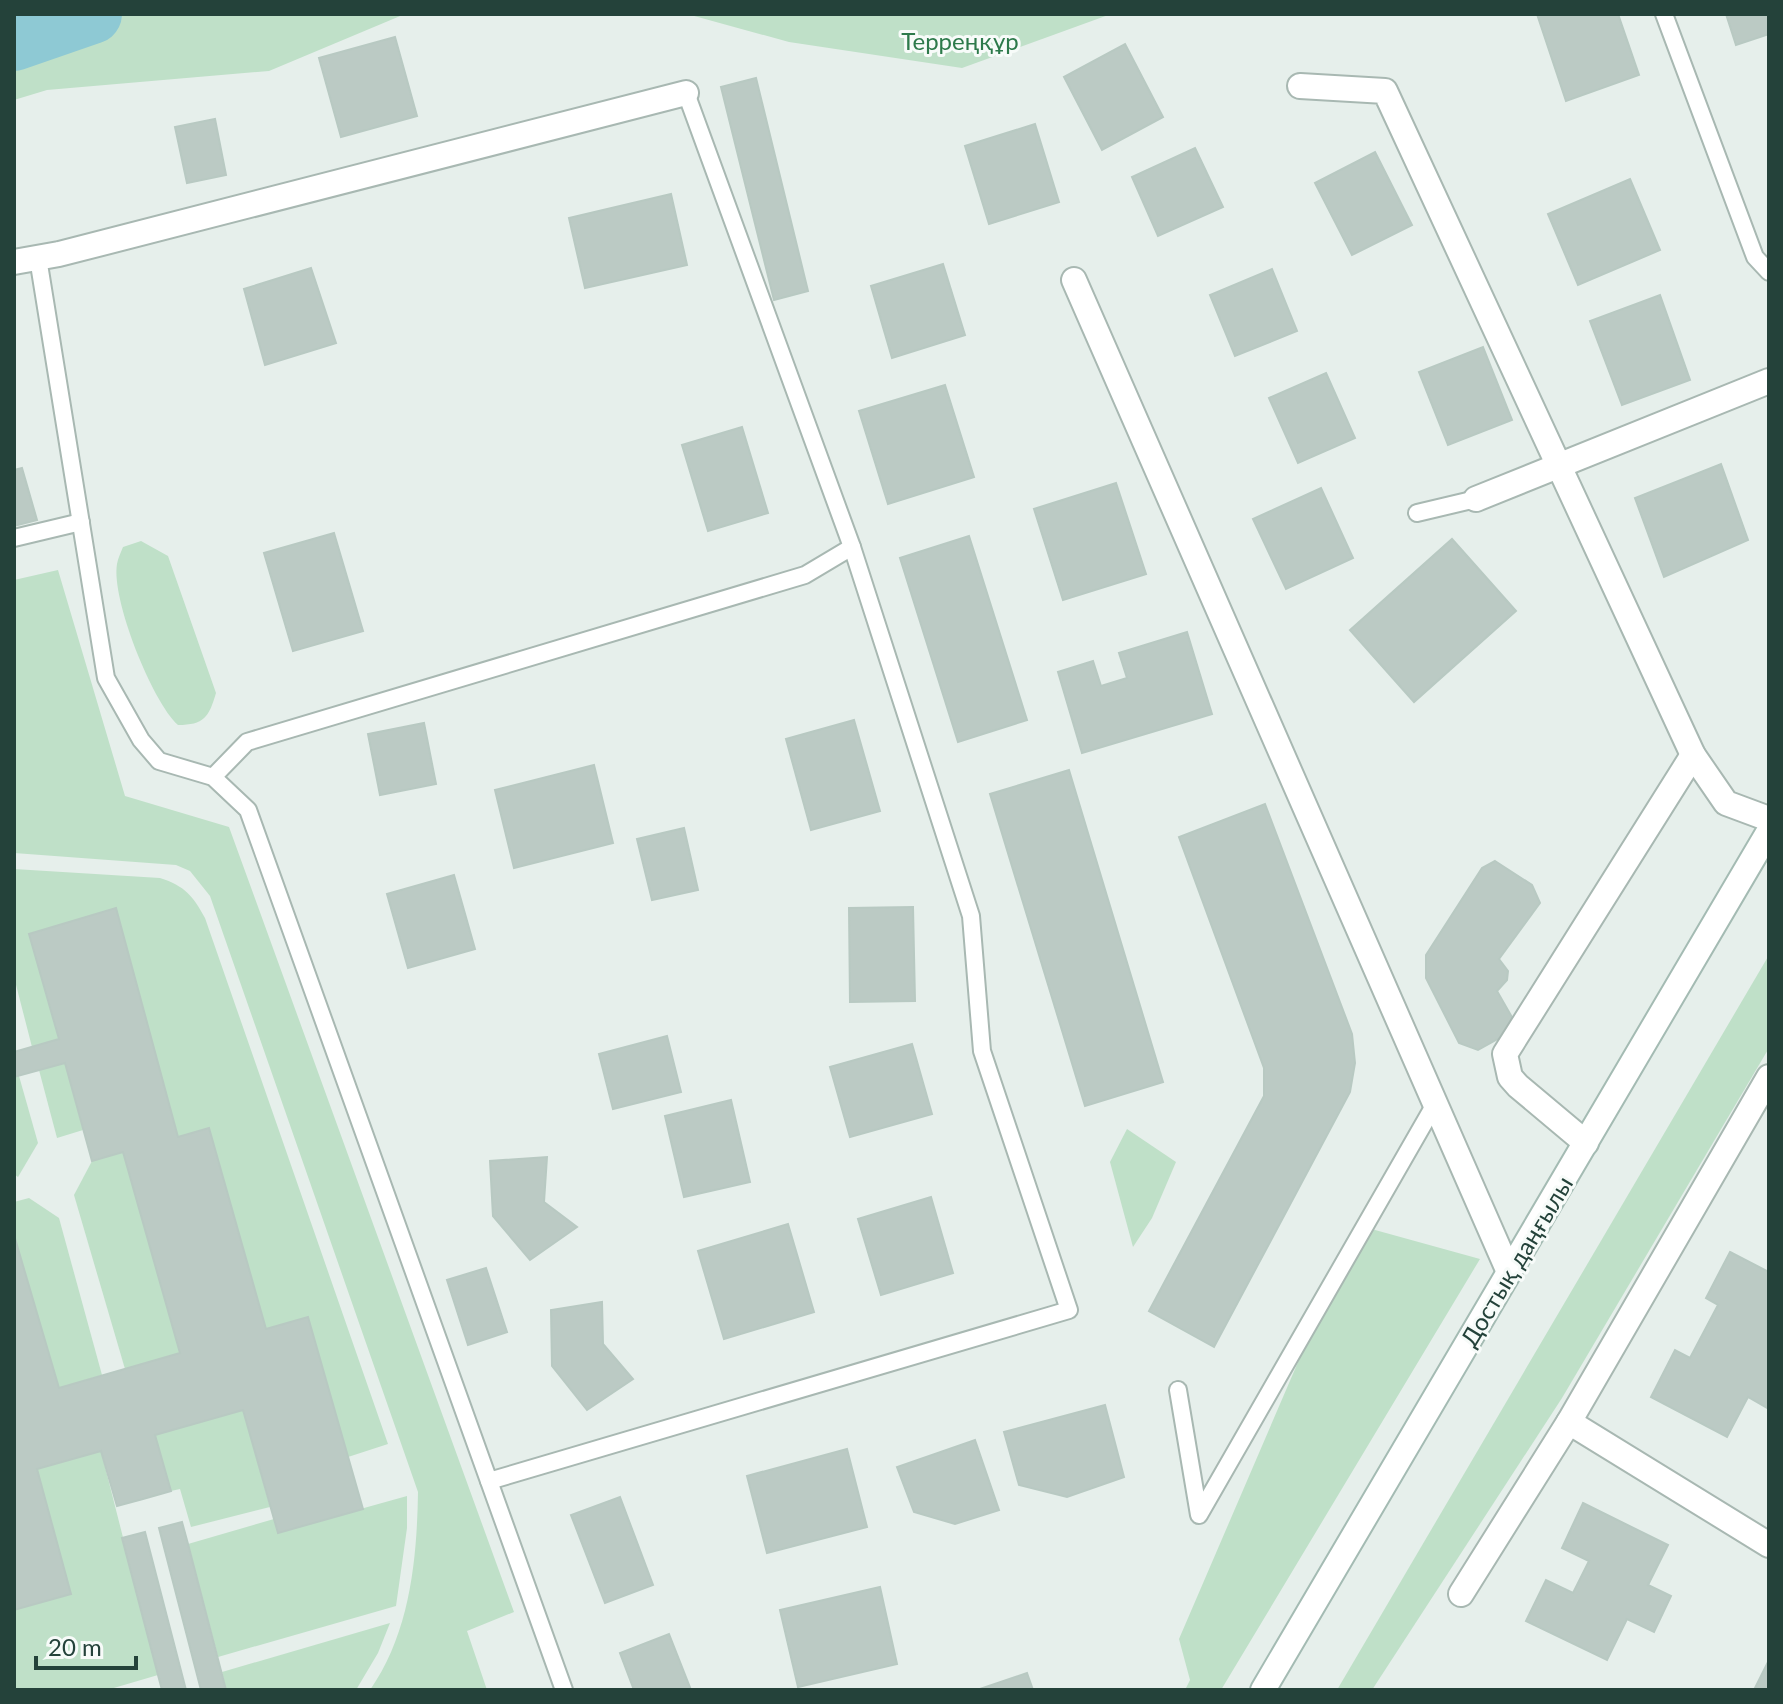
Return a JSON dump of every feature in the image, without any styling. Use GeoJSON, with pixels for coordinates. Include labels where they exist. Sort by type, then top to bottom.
{"type":"FeatureCollection","features":[{"type":"Feature","properties":{"kind":"street"},"geometry":{"type":"LineString","coordinates":[[1300,86],[1385,91],[1693,755],[1726,803],[1769,819]]}},
{"type":"Feature","properties":{"kind":"street"},"geometry":{"type":"LineString","coordinates":[[14,262],[686,93]]}},
{"type":"Feature","properties":{"kind":"street"},"geometry":{"type":"LineString","coordinates":[[1074,280],[1509,1272]]}},
{"type":"Feature","properties":{"kind":"street"},"geometry":{"type":"LineString","coordinates":[[1476,499],[1561,468],[1769,381]]}},
{"type":"Feature","properties":{"kind":"street"},"geometry":{"type":"LineString","coordinates":[[1586,1143],[1518,1086],[1510,1077],[1505,1054],[1693,755]]}},
{"type":"Feature","properties":{"kind":"street","name":"Достық даңғылы"},"geometry":{"type":"LineString","coordinates":[[1263,1690],[1769,831]]}},
{"type":"Feature","properties":{"kind":"street"},"geometry":{"type":"LineString","coordinates":[[1461,1594],[1569,1422],[1769,1077]]}},
{"type":"Feature","properties":{"kind":"street"},"geometry":{"type":"LineString","coordinates":[[1569,1422],[1765,1533]]}},
{"type":"Feature","properties":{"kind":"lane"},"geometry":{"type":"LineString","coordinates":[[1664,14],[1755,257],[1769,272]]}},
{"type":"Feature","properties":{"kind":"lane"},"geometry":{"type":"LineString","coordinates":[[489,1481],[1069,1310],[982,1051],[971,916],[852,547],[686,93]]}},
{"type":"Feature","properties":{"kind":"lane"},"geometry":{"type":"LineString","coordinates":[[38,258],[106,678],[141,740],[159,761],[213,777],[248,810],[564,1690]]}},
{"type":"Feature","properties":{"kind":"lane"},"geometry":{"type":"LineString","coordinates":[[1417,513],[1476,499]]}},
{"type":"Feature","properties":{"kind":"lane"},"geometry":{"type":"LineString","coordinates":[[14,538],[81,522]]}},
{"type":"Feature","properties":{"kind":"lane"},"geometry":{"type":"LineString","coordinates":[[213,777],[247,742],[805,575],[852,547]]}},
{"type":"Feature","properties":{"kind":"lane"},"geometry":{"type":"LineString","coordinates":[[1178,1390],[1199,1515],[1435,1104]]}},
{"type":"Feature","properties":{"kind":"green space"},"geometry":{"type":"Polygon","coordinates":[[[14,14],[405,14],[269,71],[47,90],[14,100],[14,14]]]}},
{"type":"Feature","properties":{"kind":"green space","name":"Терреңқұр"},"geometry":{"type":"Polygon","coordinates":[[[687,14],[1111,14],[962,68],[789,42],[687,14]]]}},
{"type":"Feature","properties":{"kind":"green space"},"geometry":{"type":"Polygon","coordinates":[[[141,541],[168,556],[216,693],[208,714],[194,723],[178,725],[157,695],[136,649],[120,601],[117,564],[123,547],[141,541]]]}},
{"type":"Feature","properties":{"kind":"green space"},"geometry":{"type":"Polygon","coordinates":[[[58,570],[125,796],[229,827],[514,1612],[467,1631],[487,1690],[370,1690],[384,1668],[403,1620],[413,1569],[418,1492],[210,896],[190,871],[176,865],[14,853],[14,580],[58,570]]]}},
{"type":"Feature","properties":{"kind":"green space"},"geometry":{"type":"Polygon","coordinates":[[[14,869],[160,878],[182,888],[196,904],[205,918],[388,1444],[348,1457],[308,1317],[266,1329],[209,1129],[178,1137],[116,908],[30,934],[59,1039],[32,1047],[14,977],[14,869]]]}},
{"type":"Feature","properties":{"kind":"green space"},"geometry":{"type":"Polygon","coordinates":[[[1769,955],[1769,1048],[1562,1398],[1372,1690],[1337,1690],[1769,955]]]}},
{"type":"Feature","properties":{"kind":"green space"},"geometry":{"type":"Polygon","coordinates":[[[65,1063],[83,1130],[57,1138],[39,1070],[65,1063]]]}},
{"type":"Feature","properties":{"kind":"green space"},"geometry":{"type":"Polygon","coordinates":[[[19,1076],[38,1143],[18,1177],[14,1174],[14,1077],[19,1076]]]}},
{"type":"Feature","properties":{"kind":"green space"},"geometry":{"type":"Polygon","coordinates":[[[1127,1129],[1176,1162],[1152,1218],[1133,1247],[1110,1162],[1127,1129]]]}},
{"type":"Feature","properties":{"kind":"green space"},"geometry":{"type":"Polygon","coordinates":[[[123,1152],[180,1353],[125,1369],[74,1195],[92,1161],[123,1152]]]}},
{"type":"Feature","properties":{"kind":"green space"},"geometry":{"type":"Polygon","coordinates":[[[29,1198],[59,1218],[102,1375],[59,1388],[14,1235],[14,1202],[29,1198]]]}},
{"type":"Feature","properties":{"kind":"green space"},"geometry":{"type":"Polygon","coordinates":[[[1357,1225],[1480,1259],[1221,1690],[1185,1690],[1190,1680],[1179,1639],[1357,1225]]]}},
{"type":"Feature","properties":{"kind":"green space"},"geometry":{"type":"Polygon","coordinates":[[[243,1410],[270,1507],[191,1527],[180,1489],[171,1491],[155,1435],[243,1410]]]}},
{"type":"Feature","properties":{"kind":"green space"},"geometry":{"type":"Polygon","coordinates":[[[101,1451],[158,1675],[107,1690],[14,1690],[14,1610],[71,1594],[37,1469],[101,1451]]]}},
{"type":"Feature","properties":{"kind":"green space"},"geometry":{"type":"Polygon","coordinates":[[[407,1496],[407,1528],[396,1606],[218,1657],[188,1544],[274,1519],[278,1532],[407,1496]]]}},
{"type":"Feature","properties":{"kind":"green space"},"geometry":{"type":"Polygon","coordinates":[[[390,1623],[378,1653],[356,1690],[226,1690],[222,1672],[390,1623]]]}},
{"type":"Feature","properties":{"kind":"building"},"geometry":{"type":"Polygon","coordinates":[[[1537,14],[1618,14],[1639,75],[1566,101],[1537,14]]]}},
{"type":"Feature","properties":{"kind":"building"},"geometry":{"type":"Polygon","coordinates":[[[1726,14],[1769,14],[1769,34],[1736,45],[1726,14]]]}},
{"type":"Feature","properties":{"kind":"building"},"geometry":{"type":"Polygon","coordinates":[[[395,37],[417,116],[341,137],[319,58],[395,37]]]}},
{"type":"Feature","properties":{"kind":"building"},"geometry":{"type":"Polygon","coordinates":[[[1125,44],[1163,117],[1102,150],[1064,77],[1125,44]]]}},
{"type":"Feature","properties":{"kind":"building"},"geometry":{"type":"Polygon","coordinates":[[[756,78],[808,291],[774,300],[721,87],[756,78]]]}},
{"type":"Feature","properties":{"kind":"building"},"geometry":{"type":"Polygon","coordinates":[[[215,119],[226,175],[187,183],[175,127],[215,119]]]}},
{"type":"Feature","properties":{"kind":"building"},"geometry":{"type":"Polygon","coordinates":[[[1035,124],[1059,202],[989,224],[965,146],[1035,124]]]}},
{"type":"Feature","properties":{"kind":"building"},"geometry":{"type":"Polygon","coordinates":[[[1195,148],[1223,207],[1158,236],[1132,177],[1195,148]]]}},
{"type":"Feature","properties":{"kind":"building"},"geometry":{"type":"Polygon","coordinates":[[[1375,152],[1412,225],[1352,255],[1315,183],[1375,152]]]}},
{"type":"Feature","properties":{"kind":"building"},"geometry":{"type":"Polygon","coordinates":[[[1630,179],[1660,250],[1578,285],[1548,214],[1630,179]]]}},
{"type":"Feature","properties":{"kind":"building"},"geometry":{"type":"Polygon","coordinates":[[[671,194],[687,265],[585,288],[569,218],[671,194]]]}},
{"type":"Feature","properties":{"kind":"building"},"geometry":{"type":"Polygon","coordinates":[[[943,264],[965,335],[892,358],[871,286],[943,264]]]}},
{"type":"Feature","properties":{"kind":"building"},"geometry":{"type":"Polygon","coordinates":[[[311,268],[336,343],[265,365],[244,289],[311,268]]]}},
{"type":"Feature","properties":{"kind":"building"},"geometry":{"type":"Polygon","coordinates":[[[1272,269],[1297,331],[1235,356],[1210,295],[1272,269]]]}},
{"type":"Feature","properties":{"kind":"building"},"geometry":{"type":"Polygon","coordinates":[[[1660,295],[1690,380],[1622,405],[1590,321],[1660,295]]]}},
{"type":"Feature","properties":{"kind":"building"},"geometry":{"type":"Polygon","coordinates":[[[1483,347],[1512,420],[1448,445],[1419,372],[1483,347]]]}},
{"type":"Feature","properties":{"kind":"building"},"geometry":{"type":"Polygon","coordinates":[[[1326,373],[1355,438],[1298,463],[1269,398],[1326,373]]]}},
{"type":"Feature","properties":{"kind":"building"},"geometry":{"type":"Polygon","coordinates":[[[945,385],[974,477],[888,504],[859,411],[945,385]]]}},
{"type":"Feature","properties":{"kind":"building"},"geometry":{"type":"Polygon","coordinates":[[[742,427],[768,513],[708,531],[682,445],[742,427]]]}},
{"type":"Feature","properties":{"kind":"building"},"geometry":{"type":"Polygon","coordinates":[[[1721,464],[1748,540],[1664,577],[1635,498],[1721,464]]]}},
{"type":"Feature","properties":{"kind":"building"},"geometry":{"type":"Polygon","coordinates":[[[22,468],[37,520],[14,526],[14,470],[22,468]]]}},
{"type":"Feature","properties":{"kind":"building"},"geometry":{"type":"Polygon","coordinates":[[[1116,483],[1146,574],[1063,600],[1034,509],[1116,483]]]}},
{"type":"Feature","properties":{"kind":"building"},"geometry":{"type":"Polygon","coordinates":[[[1321,488],[1353,558],[1286,589],[1253,519],[1321,488]]]}},
{"type":"Feature","properties":{"kind":"building"},"geometry":{"type":"Polygon","coordinates":[[[334,533],[363,631],[293,651],[264,553],[334,533]]]}},
{"type":"Feature","properties":{"kind":"building"},"geometry":{"type":"Polygon","coordinates":[[[969,536],[1027,720],[958,742],[900,558],[969,536]]]}},
{"type":"Feature","properties":{"kind":"building"},"geometry":{"type":"Polygon","coordinates":[[[1452,539],[1516,611],[1414,702],[1350,630],[1452,539]]]}},
{"type":"Feature","properties":{"kind":"building"},"geometry":{"type":"Polygon","coordinates":[[[1187,632],[1212,714],[1082,753],[1058,672],[1093,661],[1101,686],[1127,678],[1119,653],[1187,632]]]}},
{"type":"Feature","properties":{"kind":"building"},"geometry":{"type":"Polygon","coordinates":[[[854,720],[880,811],[811,830],[786,739],[854,720]]]}},
{"type":"Feature","properties":{"kind":"building"},"geometry":{"type":"Polygon","coordinates":[[[424,723],[436,784],[380,795],[368,734],[424,723]]]}},
{"type":"Feature","properties":{"kind":"building"},"geometry":{"type":"Polygon","coordinates":[[[594,765],[613,843],[514,868],[495,790],[594,765]]]}},
{"type":"Feature","properties":{"kind":"building"},"geometry":{"type":"Polygon","coordinates":[[[1069,770],[1163,1082],[1085,1106],[990,794],[1069,770]]]}},
{"type":"Feature","properties":{"kind":"building"},"geometry":{"type":"Polygon","coordinates":[[[1265,804],[1352,1034],[1355,1063],[1350,1092],[1214,1347],[1149,1311],[1264,1096],[1264,1068],[1179,837],[1265,804]]]}},
{"type":"Feature","properties":{"kind":"building"},"geometry":{"type":"Polygon","coordinates":[[[684,828],[698,890],[652,900],[637,839],[684,828]]]}},
{"type":"Feature","properties":{"kind":"building"},"geometry":{"type":"Polygon","coordinates":[[[1495,861],[1532,885],[1540,903],[1499,959],[1508,971],[1507,980],[1497,991],[1513,1019],[1510,1032],[1478,1050],[1459,1043],[1426,978],[1426,955],[1482,868],[1495,861]]]}},
{"type":"Feature","properties":{"kind":"building"},"geometry":{"type":"Polygon","coordinates":[[[454,875],[475,949],[408,968],[387,894],[454,875]]]}},
{"type":"Feature","properties":{"kind":"building"},"geometry":{"type":"Polygon","coordinates":[[[913,907],[915,1001],[850,1002],[849,908],[913,907]]]}},
{"type":"Feature","properties":{"kind":"building"},"geometry":{"type":"Polygon","coordinates":[[[116,908],[178,1137],[209,1128],[266,1329],[308,1317],[363,1509],[278,1533],[243,1410],[155,1435],[171,1491],[117,1506],[101,1451],[37,1469],[71,1594],[14,1610],[14,1235],[59,1388],[180,1353],[123,1152],[92,1161],[65,1063],[14,1077],[14,1052],[59,1039],[29,934],[116,908]]]}},
{"type":"Feature","properties":{"kind":"building"},"geometry":{"type":"Polygon","coordinates":[[[667,1036],[681,1092],[613,1109],[599,1054],[667,1036]]]}},
{"type":"Feature","properties":{"kind":"building"},"geometry":{"type":"Polygon","coordinates":[[[912,1044],[932,1114],[850,1137],[830,1067],[912,1044]]]}},
{"type":"Feature","properties":{"kind":"building"},"geometry":{"type":"Polygon","coordinates":[[[731,1100],[750,1182],[684,1197],[665,1116],[731,1100]]]}},
{"type":"Feature","properties":{"kind":"building"},"geometry":{"type":"Polygon","coordinates":[[[547,1157],[544,1202],[577,1227],[530,1260],[493,1216],[490,1161],[547,1157]]]}},
{"type":"Feature","properties":{"kind":"building"},"geometry":{"type":"Polygon","coordinates":[[[931,1197],[953,1273],[881,1295],[858,1219],[931,1197]]]}},
{"type":"Feature","properties":{"kind":"building"},"geometry":{"type":"Polygon","coordinates":[[[788,1224],[814,1312],[724,1339],[698,1251],[788,1224]]]}},
{"type":"Feature","properties":{"kind":"building"},"geometry":{"type":"Polygon","coordinates":[[[1730,1252],[1769,1272],[1769,1409],[1748,1397],[1727,1437],[1651,1397],[1675,1350],[1690,1358],[1718,1305],[1706,1298],[1730,1252]]]}},
{"type":"Feature","properties":{"kind":"building"},"geometry":{"type":"Polygon","coordinates":[[[486,1268],[507,1332],[468,1345],[447,1280],[486,1268]]]}},
{"type":"Feature","properties":{"kind":"building"},"geometry":{"type":"Polygon","coordinates":[[[602,1302],[603,1344],[633,1379],[587,1410],[552,1366],[551,1310],[602,1302]]]}},
{"type":"Feature","properties":{"kind":"building"},"geometry":{"type":"Polygon","coordinates":[[[1105,1405],[1124,1477],[1067,1497],[1019,1485],[1004,1432],[1105,1405]]]}},
{"type":"Feature","properties":{"kind":"building"},"geometry":{"type":"Polygon","coordinates":[[[975,1440],[999,1510],[955,1524],[914,1512],[897,1467],[975,1440]]]}},
{"type":"Feature","properties":{"kind":"building"},"geometry":{"type":"Polygon","coordinates":[[[847,1449],[867,1527],[767,1553],[747,1476],[847,1449]]]}},
{"type":"Feature","properties":{"kind":"building"},"geometry":{"type":"Polygon","coordinates":[[[620,1497],[653,1585],[605,1603],[571,1515],[620,1497]]]}},
{"type":"Feature","properties":{"kind":"building"},"geometry":{"type":"Polygon","coordinates":[[[1583,1503],[1668,1545],[1648,1585],[1671,1596],[1654,1632],[1627,1619],[1607,1660],[1526,1621],[1546,1580],[1573,1593],[1589,1561],[1562,1548],[1583,1503]]]}},
{"type":"Feature","properties":{"kind":"building"},"geometry":{"type":"Polygon","coordinates":[[[182,1522],[226,1690],[201,1690],[159,1528],[182,1522]]]}},
{"type":"Feature","properties":{"kind":"building"},"geometry":{"type":"Polygon","coordinates":[[[145,1532],[186,1690],[162,1690],[122,1538],[145,1532]]]}},
{"type":"Feature","properties":{"kind":"building"},"geometry":{"type":"Polygon","coordinates":[[[880,1587],[897,1664],[798,1687],[780,1610],[880,1587]]]}},
{"type":"Feature","properties":{"kind":"building"},"geometry":{"type":"Polygon","coordinates":[[[669,1634],[691,1690],[634,1690],[620,1653],[669,1634]]]}},
{"type":"Feature","properties":{"kind":"building"},"geometry":{"type":"Polygon","coordinates":[[[1769,1660],[1769,1690],[1754,1690],[1769,1660]]]}},
{"type":"Feature","properties":{"kind":"building"},"geometry":{"type":"Polygon","coordinates":[[[1027,1673],[1033,1690],[977,1690],[1027,1673]]]}},
{"type":"Feature","properties":{"kind":"waterway"},"geometry":{"type":"LineString","coordinates":[[14,41],[92,14]]}}]}
